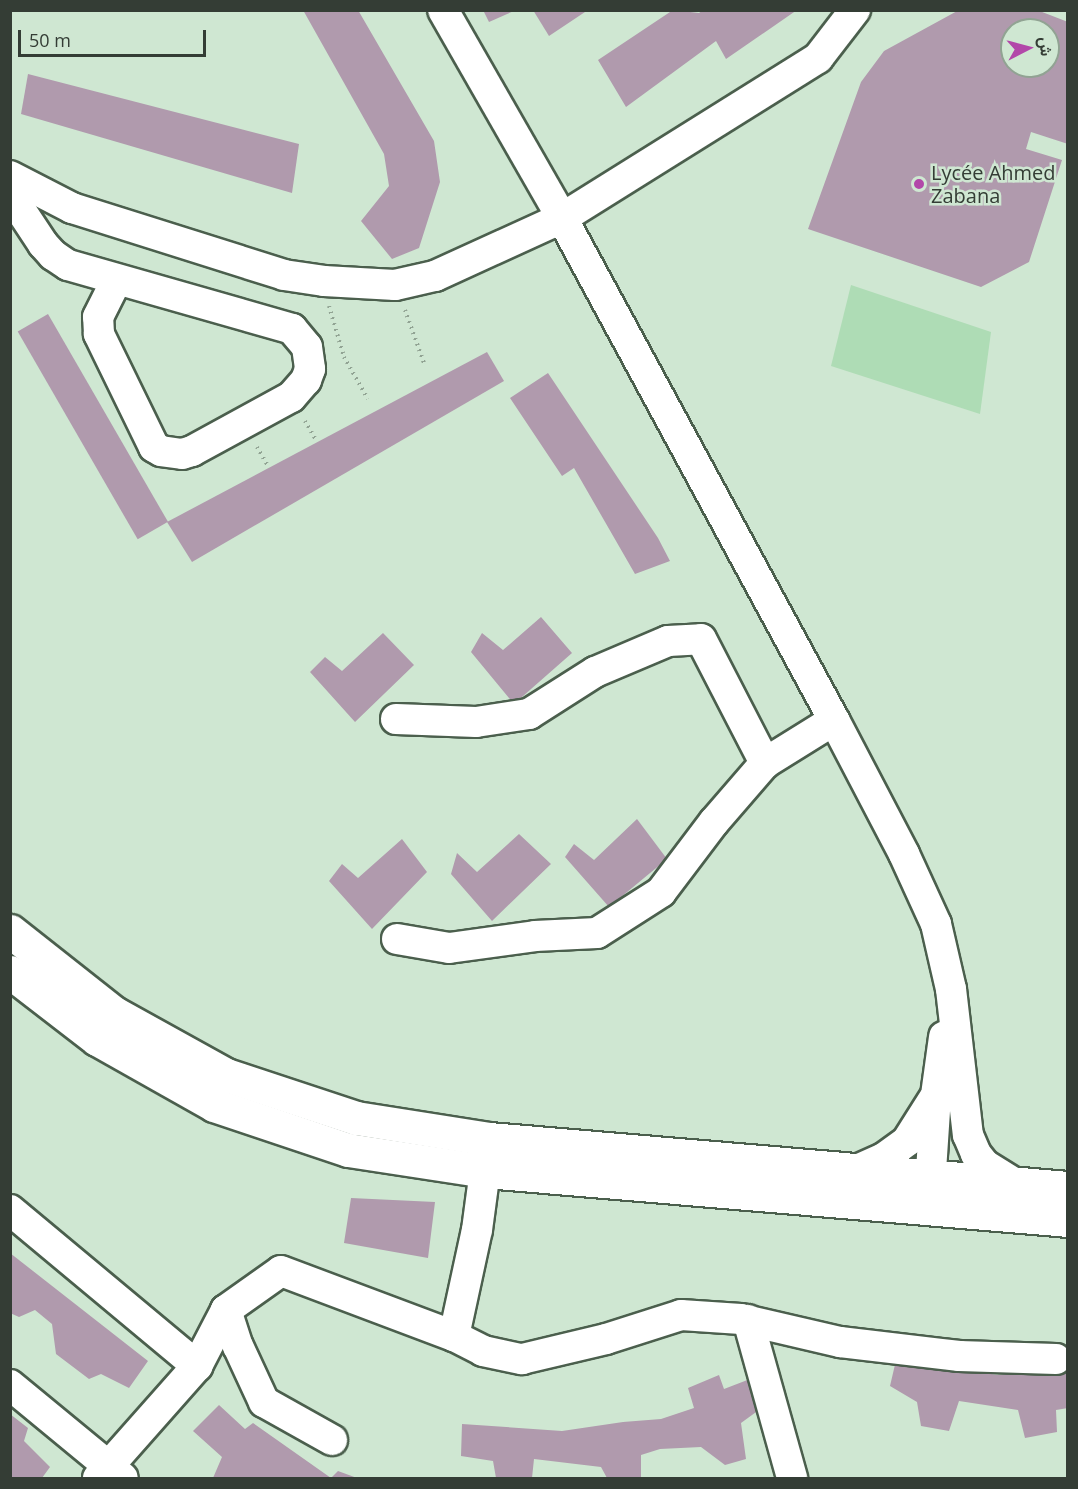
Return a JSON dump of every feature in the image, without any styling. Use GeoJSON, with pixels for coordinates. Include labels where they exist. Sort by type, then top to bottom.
{"type":"FeatureCollection","features":[{"type":"Feature","properties":{"kind":"main road"},"geometry":{"type":"LineString","coordinates":[[10,931],[114,1013],[226,1076],[356,1118],[489,1139],[1068,1188]]}},
{"type":"Feature","properties":{"kind":"main road"},"geometry":{"type":"LineString","coordinates":[[10,972],[96,1039],[213,1105],[348,1150],[485,1171],[1068,1220]]}},
{"type":"Feature","properties":{"kind":"street"},"geometry":{"type":"LineString","coordinates":[[443,10],[562,218],[834,720],[904,854],[936,924],[951,989],[949,1097],[940,1177],[929,1208]]}},
{"type":"Feature","properties":{"kind":"street"},"geometry":{"type":"LineString","coordinates":[[10,176],[72,208],[262,268],[324,281],[395,285],[435,276],[562,218],[818,58],[855,10]]}},
{"type":"Feature","properties":{"kind":"street"},"geometry":{"type":"LineString","coordinates":[[10,194],[53,255],[68,265],[282,324],[301,337],[310,358],[306,380],[291,397],[192,451],[170,454],[153,447],[99,334],[98,317],[117,279]]}},
{"type":"Feature","properties":{"kind":"street"},"geometry":{"type":"LineString","coordinates":[[250,315],[262,268]]}},
{"type":"Feature","properties":{"kind":"street"},"geometry":{"type":"LineString","coordinates":[[396,719],[476,722],[529,714],[595,672],[668,641],[701,639],[765,763]]}},
{"type":"Feature","properties":{"kind":"street"},"geometry":{"type":"LineString","coordinates":[[397,939],[448,948],[535,936],[597,933],[661,892],[714,822],[765,763],[834,720]]}},
{"type":"Feature","properties":{"kind":"street"},"geometry":{"type":"LineString","coordinates":[[857,1170],[884,1158],[908,1141],[949,1097]]}},
{"type":"Feature","properties":{"kind":"street"},"geometry":{"type":"LineString","coordinates":[[949,1097],[976,1154],[985,1165],[1016,1184]]}},
{"type":"Feature","properties":{"kind":"street"},"geometry":{"type":"LineString","coordinates":[[454,1336],[477,1230],[489,1139]]}},
{"type":"Feature","properties":{"kind":"street"},"geometry":{"type":"LineString","coordinates":[[10,1210],[197,1366]]}},
{"type":"Feature","properties":{"kind":"street"},"geometry":{"type":"LineString","coordinates":[[10,1385],[109,1475],[197,1366],[226,1310],[281,1272],[454,1336],[483,1352],[522,1359],[606,1340],[681,1315],[748,1320],[840,1342],[959,1356],[1056,1359]]}},
{"type":"Feature","properties":{"kind":"street"},"geometry":{"type":"LineString","coordinates":[[226,1310],[238,1346],[264,1402],[332,1440]]}},
{"type":"Feature","properties":{"kind":"street"},"geometry":{"type":"LineString","coordinates":[[748,1320],[792,1479]]}},
{"type":"Feature","properties":{"kind":"path"},"geometry":{"type":"LineString","coordinates":[[402,301],[424,363]]}},
{"type":"Feature","properties":{"kind":"path"},"geometry":{"type":"LineString","coordinates":[[330,313],[344,357],[368,399]]}},
{"type":"Feature","properties":{"kind":"path"},"geometry":{"type":"LineString","coordinates":[[257,445],[267,464]]}},
{"type":"Feature","properties":{"kind":"green space"},"geometry":{"type":"Polygon","coordinates":[[[851,285],[991,332],[980,414],[831,366],[851,285]]]}},
{"type":"Feature","properties":{"kind":"building"},"geometry":{"type":"Polygon","coordinates":[[[303,10],[358,10],[434,141],[440,182],[419,248],[392,259],[361,221],[389,186],[384,154],[303,10]]]}},
{"type":"Feature","properties":{"kind":"building"},"geometry":{"type":"Polygon","coordinates":[[[483,10],[516,10],[489,22],[483,10]]]}},
{"type":"Feature","properties":{"kind":"building"},"geometry":{"type":"Polygon","coordinates":[[[533,10],[588,10],[549,36],[533,10]]]}},
{"type":"Feature","properties":{"kind":"building"},"geometry":{"type":"Polygon","coordinates":[[[673,10],[699,13],[703,10],[797,10],[726,59],[716,41],[626,107],[598,60],[673,10]]]}},
{"type":"Feature","properties":{"kind":"building","name":"Lycée Ahmed Zabana"},"geometry":{"type":"Polygon","coordinates":[[[959,10],[1037,10],[1058,18],[1000,18],[1000,78],[1060,78],[1060,19],[1068,22],[1068,144],[1031,132],[1026,149],[1062,160],[1029,262],[981,287],[808,229],[861,82],[884,51],[959,10]]]}},
{"type":"Feature","properties":{"kind":"building"},"geometry":{"type":"Polygon","coordinates":[[[28,74],[299,144],[292,193],[21,114],[28,74]]]}},
{"type":"Feature","properties":{"kind":"building"},"geometry":{"type":"Polygon","coordinates":[[[48,314],[168,522],[138,539],[18,332],[48,314]]]}},
{"type":"Feature","properties":{"kind":"building"},"geometry":{"type":"Polygon","coordinates":[[[487,352],[504,381],[192,562],[167,522],[487,352]]]}},
{"type":"Feature","properties":{"kind":"building"},"geometry":{"type":"Polygon","coordinates":[[[548,373],[658,538],[670,561],[635,574],[574,468],[562,476],[510,398],[548,373]]]}},
{"type":"Feature","properties":{"kind":"building"},"geometry":{"type":"Polygon","coordinates":[[[541,617],[572,653],[514,704],[471,652],[482,633],[503,650],[541,617]]]}},
{"type":"Feature","properties":{"kind":"building"},"geometry":{"type":"Polygon","coordinates":[[[383,633],[414,665],[355,722],[310,672],[325,657],[342,671],[383,633]]]}},
{"type":"Feature","properties":{"kind":"building"},"geometry":{"type":"Polygon","coordinates":[[[637,819],[667,859],[609,907],[565,857],[574,844],[594,860],[637,819]]]}},
{"type":"Feature","properties":{"kind":"building"},"geometry":{"type":"Polygon","coordinates":[[[519,834],[551,864],[492,921],[451,874],[457,853],[477,872],[519,834]]]}},
{"type":"Feature","properties":{"kind":"building"},"geometry":{"type":"Polygon","coordinates":[[[402,839],[427,872],[372,929],[329,881],[342,864],[358,878],[402,839]]]}},
{"type":"Feature","properties":{"kind":"building"},"geometry":{"type":"Polygon","coordinates":[[[351,1198],[435,1202],[428,1258],[344,1243],[351,1198]]]}},
{"type":"Feature","properties":{"kind":"building"},"geometry":{"type":"Polygon","coordinates":[[[10,1253],[148,1361],[129,1388],[101,1374],[89,1379],[56,1354],[52,1324],[35,1310],[19,1317],[10,1313],[10,1253]]]}},
{"type":"Feature","properties":{"kind":"building"},"geometry":{"type":"Polygon","coordinates":[[[897,1356],[997,1375],[1068,1369],[1068,1408],[1056,1410],[1057,1432],[1025,1438],[1018,1410],[959,1401],[949,1431],[921,1426],[917,1402],[890,1386],[897,1356]]]}},
{"type":"Feature","properties":{"kind":"building"},"geometry":{"type":"Polygon","coordinates":[[[719,1375],[724,1389],[750,1379],[763,1407],[741,1423],[746,1459],[725,1465],[701,1447],[660,1449],[641,1455],[641,1478],[607,1478],[601,1467],[534,1459],[532,1478],[496,1478],[493,1461],[461,1456],[462,1424],[562,1431],[661,1419],[694,1408],[688,1388],[719,1375]]]}},
{"type":"Feature","properties":{"kind":"building"},"geometry":{"type":"Polygon","coordinates":[[[219,1405],[245,1429],[253,1423],[331,1478],[213,1478],[222,1457],[193,1431],[219,1405]]]}},
{"type":"Feature","properties":{"kind":"building"},"geometry":{"type":"Polygon","coordinates":[[[10,1414],[28,1428],[24,1441],[50,1467],[42,1478],[10,1478],[10,1414]]]}},
{"type":"Feature","properties":{"kind":"building"},"geometry":{"type":"Polygon","coordinates":[[[338,1471],[357,1478],[331,1478],[338,1471]]]}},
{"type":"Feature","properties":{"kind":"place","name":"Lycée Ahmed Zabana"},"geometry":{"type":"Point","coordinates":[919,184]}}]}
